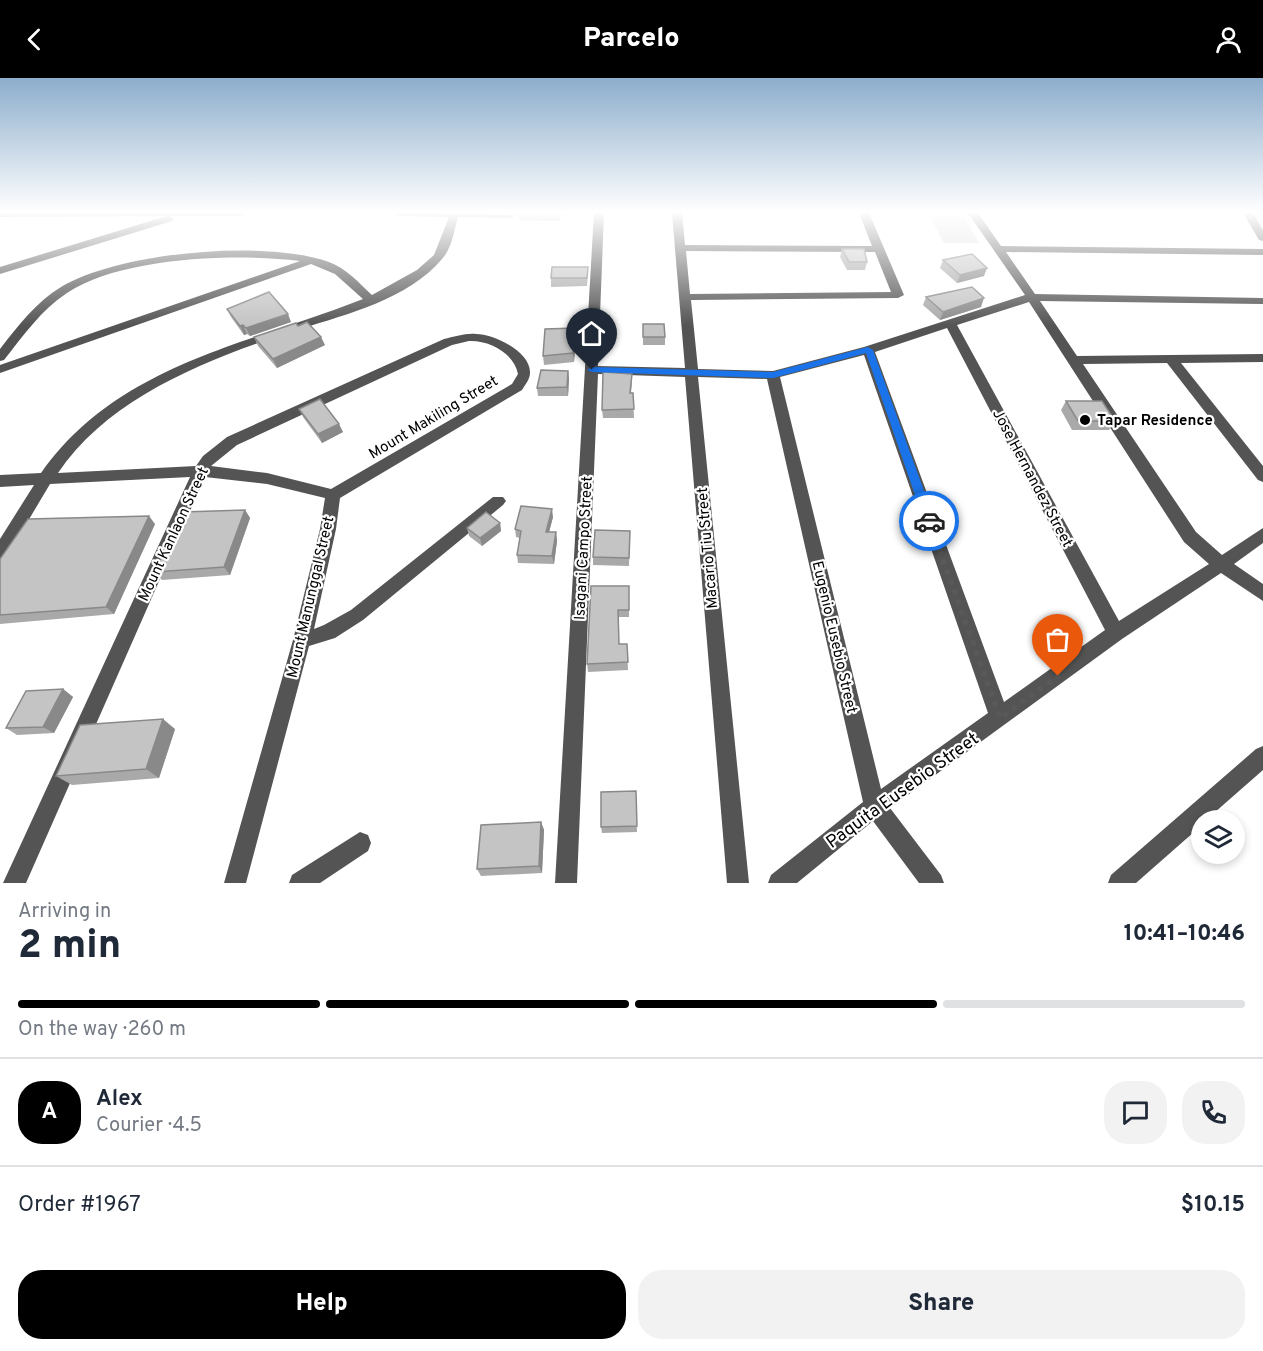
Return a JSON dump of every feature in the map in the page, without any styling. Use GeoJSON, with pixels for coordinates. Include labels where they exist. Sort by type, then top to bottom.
{"type":"FeatureCollection","features":[{"type":"Feature","properties":{"kind":"street"},"geometry":{"type":"LineString","coordinates":[[0,271],[65,251]]}},
{"type":"Feature","properties":{"kind":"street"},"geometry":{"type":"LineString","coordinates":[[0,553],[47,479],[71,446],[94,423],[163,380],[244,344],[370,300],[399,286],[424,270],[441,251]]}},
{"type":"Feature","properties":{"kind":"street","name":"Isagani Campo Street"},"geometry":{"type":"LineString","coordinates":[[566,883],[597,251]]}},
{"type":"Feature","properties":{"kind":"street","name":"Macario Tiu Street"},"geometry":{"type":"LineString","coordinates":[[680,251],[738,883]]}},
{"type":"Feature","properties":{"kind":"street"},"geometry":{"type":"LineString","coordinates":[[684,297],[898,295],[881,251]]}},
{"type":"Feature","properties":{"kind":"street"},"geometry":{"type":"LineString","coordinates":[[998,251],[1032,297],[1190,537],[1263,594]]}},
{"type":"Feature","properties":{"kind":"street"},"geometry":{"type":"LineString","coordinates":[[1136,251],[1263,252]]}},
{"type":"Feature","properties":{"kind":"street"},"geometry":{"type":"LineString","coordinates":[[0,357],[46,303],[75,284],[111,271],[158,261],[200,256],[279,256],[312,260],[327,265],[345,276],[370,300]]}},
{"type":"Feature","properties":{"kind":"street"},"geometry":{"type":"LineString","coordinates":[[0,369],[312,260]]}},
{"type":"Feature","properties":{"kind":"street"},"geometry":{"type":"LineString","coordinates":[[592,370],[773,375],[868,350],[1032,297],[1263,301]]}},
{"type":"Feature","properties":{"kind":"street","name":"Jose Hernandez Street"},"geometry":{"type":"LineString","coordinates":[[950,323],[1116,633]]}},
{"type":"Feature","properties":{"kind":"street","name":"Mount Kanlaon Street"},"geometry":{"type":"LineString","coordinates":[[14,883],[200,471],[208,460],[232,441],[448,342],[466,338],[482,338],[498,344],[512,354]]}},
{"type":"Feature","properties":{"kind":"street"},"geometry":{"type":"LineString","coordinates":[[868,350],[1000,718]]}},
{"type":"Feature","properties":{"kind":"street","name":"Mount Makiling Street"},"geometry":{"type":"LineString","coordinates":[[333,495],[517,387],[524,377],[523,366],[512,354]]}},
{"type":"Feature","properties":{"kind":"street"},"geometry":{"type":"LineString","coordinates":[[1170,358],[1263,476]]}},
{"type":"Feature","properties":{"kind":"street"},"geometry":{"type":"LineString","coordinates":[[1074,360],[1263,358]]}},
{"type":"Feature","properties":{"kind":"street","name":"Eugenio Eusebio Street"},"geometry":{"type":"LineString","coordinates":[[773,375],[875,806],[933,883]]}},
{"type":"Feature","properties":{"kind":"street","name":"Mount Manunggal Street"},"geometry":{"type":"LineString","coordinates":[[0,481],[200,471],[262,477],[297,484],[333,495],[328,529],[302,640],[236,883]]}},
{"type":"Feature","properties":{"kind":"street"},"geometry":{"type":"LineString","coordinates":[[302,640],[329,632],[357,615],[498,501]]}},
{"type":"Feature","properties":{"kind":"street","name":"Paquita Eusebio Street"},"geometry":{"type":"LineString","coordinates":[[778,883],[875,806],[1116,633],[1222,564],[1263,534]]}},
{"type":"Feature","properties":{"kind":"street"},"geometry":{"type":"LineString","coordinates":[[1119,883],[1263,756]]}},
{"type":"Feature","properties":{"kind":"street"},"geometry":{"type":"LineString","coordinates":[[300,883],[360,843]]}},
{"type":"Feature","properties":{"kind":"building"},"geometry":{"type":"Polygon","coordinates":[[[843,251],[864,251],[867,262],[849,262],[843,251]]]}},
{"type":"Feature","properties":{"kind":"building"},"geometry":{"type":"Polygon","coordinates":[[[972,254],[987,268],[960,275],[943,260],[972,254]]]}},
{"type":"Feature","properties":{"kind":"building"},"geometry":{"type":"Polygon","coordinates":[[[552,267],[588,267],[587,278],[551,278],[552,267]]]}},
{"type":"Feature","properties":{"kind":"building"},"geometry":{"type":"Polygon","coordinates":[[[972,287],[984,298],[943,312],[926,297],[972,287]]]}},
{"type":"Feature","properties":{"kind":"building"},"geometry":{"type":"Polygon","coordinates":[[[269,292],[288,314],[246,328],[243,325],[240,326],[227,309],[269,292]]]}},
{"type":"Feature","properties":{"kind":"building"},"geometry":{"type":"Polygon","coordinates":[[[307,322],[321,337],[273,359],[254,337],[296,323],[298,326],[307,322]]]}},
{"type":"Feature","properties":{"kind":"building"},"geometry":{"type":"Polygon","coordinates":[[[643,324],[664,324],[665,337],[643,337],[643,324]]]}},
{"type":"Feature","properties":{"kind":"building"},"geometry":{"type":"Polygon","coordinates":[[[576,328],[573,353],[543,356],[545,329],[576,328]]]}},
{"type":"Feature","properties":{"kind":"building"},"geometry":{"type":"Polygon","coordinates":[[[541,370],[568,371],[567,387],[537,388],[541,370]]]}},
{"type":"Feature","properties":{"kind":"building"},"geometry":{"type":"Polygon","coordinates":[[[603,372],[632,374],[630,393],[633,393],[634,409],[602,410],[603,372]]]}},
{"type":"Feature","properties":{"kind":"building"},"geometry":{"type":"Polygon","coordinates":[[[320,399],[339,424],[318,434],[299,409],[320,399]]]}},
{"type":"Feature","properties":{"kind":"building"},"geometry":{"type":"Polygon","coordinates":[[[1066,401],[1102,401],[1115,421],[1078,421],[1066,401]]]}},
{"type":"Feature","properties":{"kind":"building"},"geometry":{"type":"Polygon","coordinates":[[[521,506],[552,509],[546,532],[556,532],[552,556],[517,555],[521,531],[515,529],[521,506]]]}},
{"type":"Feature","properties":{"kind":"building"},"geometry":{"type":"Polygon","coordinates":[[[245,510],[224,567],[155,572],[182,512],[245,510]]]}},
{"type":"Feature","properties":{"kind":"building"},"geometry":{"type":"Polygon","coordinates":[[[486,512],[500,523],[480,538],[467,528],[486,512]]]}},
{"type":"Feature","properties":{"kind":"building"},"geometry":{"type":"Polygon","coordinates":[[[149,516],[106,607],[0,615],[0,559],[28,519],[149,516]]]}},
{"type":"Feature","properties":{"kind":"building"},"geometry":{"type":"Polygon","coordinates":[[[595,530],[630,531],[629,558],[593,557],[595,530]]]}},
{"type":"Feature","properties":{"kind":"building"},"geometry":{"type":"Polygon","coordinates":[[[591,586],[629,586],[629,610],[618,610],[619,644],[627,644],[628,662],[587,664],[591,586]]]}},
{"type":"Feature","properties":{"kind":"building"},"geometry":{"type":"Polygon","coordinates":[[[63,689],[43,727],[6,728],[26,691],[63,689]]]}},
{"type":"Feature","properties":{"kind":"building"},"geometry":{"type":"Polygon","coordinates":[[[163,719],[146,769],[56,776],[80,725],[163,719]]]}},
{"type":"Feature","properties":{"kind":"building"},"geometry":{"type":"Polygon","coordinates":[[[636,791],[637,826],[601,827],[601,792],[636,791]]]}},
{"type":"Feature","properties":{"kind":"building"},"geometry":{"type":"Polygon","coordinates":[[[541,822],[539,866],[477,869],[481,825],[541,822]]]}},
{"type":"Feature","properties":{"kind":"way so far"},"geometry":{"type":"LineString","coordinates":[[929,521],[1000,718],[1058,676]]}},
{"type":"Feature","properties":{"kind":"place","name":"Tapar Residence"},"geometry":{"type":"Point","coordinates":[1085,420]}},
{"type":"Feature","properties":{"kind":"route"},"geometry":{"type":"LineString","coordinates":[[592,370],[773,375],[868,350],[929,521]]}}]}
